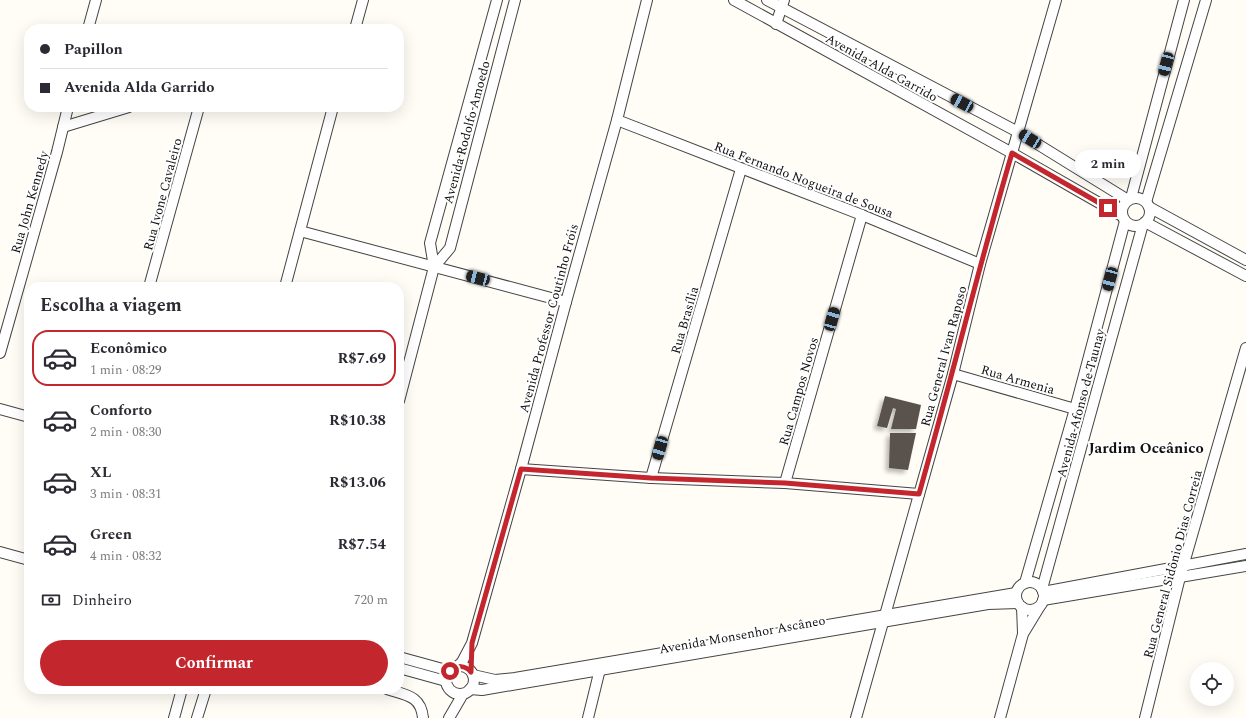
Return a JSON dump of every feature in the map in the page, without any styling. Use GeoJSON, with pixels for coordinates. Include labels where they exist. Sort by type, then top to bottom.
{"type":"FeatureCollection","features":[{"type":"Feature","properties":{"kind":"street"},"geometry":{"type":"LineString","coordinates":[[89,24],[96,0]]}},
{"type":"Feature","properties":{"kind":"street"},"geometry":{"type":"LineString","coordinates":[[356,24],[363,0]]}},
{"type":"Feature","properties":{"kind":"street","name":"Avenida Professor Coutinho Fróis"},"geometry":{"type":"LineString","coordinates":[[454,669],[462,662],[472,643],[617,120],[647,0]]}},
{"type":"Feature","properties":{"kind":"street","name":"Avenida Alda Garrido"},"geometry":{"type":"LineString","coordinates":[[734,0],[1012,153],[1123,219]]}},
{"type":"Feature","properties":{"kind":"street","name":"Avenida Alda Garrido"},"geometry":{"type":"LineString","coordinates":[[767,0],[783,4],[1018,132],[1130,199]]}},
{"type":"Feature","properties":{"kind":"street","name":"Rua General Ivan Raposo"},"geometry":{"type":"LineString","coordinates":[[856,718],[953,374],[980,264],[1056,0]]}},
{"type":"Feature","properties":{"kind":"street"},"geometry":{"type":"LineString","coordinates":[[1184,0],[1130,199],[1122,207],[1123,219],[1133,226],[1144,223],[1149,218],[1150,212],[1147,204],[1206,0]]}},
{"type":"Feature","properties":{"kind":"street"},"geometry":{"type":"LineString","coordinates":[[497,1],[514,3]]}},
{"type":"Feature","properties":{"kind":"street","name":"Avenida Rodolfo Amoedo"},"geometry":{"type":"LineString","coordinates":[[404,382],[434,267],[430,243],[497,1]]}},
{"type":"Feature","properties":{"kind":"street","name":"Avenida Rodolfo Amoedo"},"geometry":{"type":"LineString","coordinates":[[434,267],[450,248],[514,3]]}},
{"type":"Feature","properties":{"kind":"street"},"geometry":{"type":"LineString","coordinates":[[776,24],[783,4]]}},
{"type":"Feature","properties":{"kind":"street","name":"Rua John Kennedy"},"geometry":{"type":"LineString","coordinates":[[0,353],[67,112]]}},
{"type":"Feature","properties":{"kind":"street"},"geometry":{"type":"LineString","coordinates":[[63,127],[112,112]]}},
{"type":"Feature","properties":{"kind":"street","name":"Rua Ivone Cavaleiro"},"geometry":{"type":"LineString","coordinates":[[151,282],[198,112]]}},
{"type":"Feature","properties":{"kind":"street"},"geometry":{"type":"LineString","coordinates":[[285,282],[332,112]]}},
{"type":"Feature","properties":{"kind":"street","name":"Rua Fernando Nogueira de Sousa"},"geometry":{"type":"LineString","coordinates":[[617,120],[862,215],[980,264]]}},
{"type":"Feature","properties":{"kind":"street","name":"Rua Brasília"},"geometry":{"type":"LineString","coordinates":[[651,478],[741,169]]}},
{"type":"Feature","properties":{"kind":"street"},"geometry":{"type":"LineString","coordinates":[[1130,199],[1142,199],[1147,204],[1246,260]]}},
{"type":"Feature","properties":{"kind":"street","name":"Rua Campos Novos"},"geometry":{"type":"LineString","coordinates":[[785,483],[862,215]]}},
{"type":"Feature","properties":{"kind":"street","name":"Avenida Afonso de Taunay"},"geometry":{"type":"LineString","coordinates":[[1025,583],[1075,409],[1123,219]]}},
{"type":"Feature","properties":{"kind":"street"},"geometry":{"type":"LineString","coordinates":[[1144,223],[1246,276]]}},
{"type":"Feature","properties":{"kind":"street","name":"Avenida Afonso de Taunay"},"geometry":{"type":"LineString","coordinates":[[1000,718],[1023,634],[1042,597],[1144,223]]}},
{"type":"Feature","properties":{"kind":"street"},"geometry":{"type":"LineString","coordinates":[[300,231],[566,302]]}},
{"type":"Feature","properties":{"kind":"street","name":"Rua General Sidônio Dias Correia"},"geometry":{"type":"LineString","coordinates":[[1145,718],[1180,577],[1246,348]]}},
{"type":"Feature","properties":{"kind":"street","name":"Rua Armenia"},"geometry":{"type":"LineString","coordinates":[[953,374],[1075,409]]}},
{"type":"Feature","properties":{"kind":"street"},"geometry":{"type":"LineString","coordinates":[[0,409],[24,416]]}},
{"type":"Feature","properties":{"kind":"street"},"geometry":{"type":"LineString","coordinates":[[521,469],[651,478],[785,483],[919,494]]}},
{"type":"Feature","properties":{"kind":"street"},"geometry":{"type":"LineString","coordinates":[[0,552],[24,559]]}},
{"type":"Feature","properties":{"kind":"street"},"geometry":{"type":"LineString","coordinates":[[1042,597],[1035,583],[1030,582],[1021,585],[1019,601],[1031,610],[1042,597],[1246,554]]}},
{"type":"Feature","properties":{"kind":"street"},"geometry":{"type":"LineString","coordinates":[[1042,597],[1246,566]]}},
{"type":"Feature","properties":{"kind":"street","name":"Avenida Afonso de Taunay"},"geometry":{"type":"LineString","coordinates":[[1019,601],[1023,634]]}},
{"type":"Feature","properties":{"kind":"street","name":"Avenida Monsenhor Ascâneo"},"geometry":{"type":"LineString","coordinates":[[466,691],[482,690],[601,667],[883,619],[1019,601]]}},
{"type":"Feature","properties":{"kind":"street","name":"Avenida Professor Coutinho Fróis"},"geometry":{"type":"LineString","coordinates":[[472,643],[472,674]]}},
{"type":"Feature","properties":{"kind":"street"},"geometry":{"type":"LineString","coordinates":[[404,658],[454,669],[466,668],[472,674],[473,683],[466,691],[449,718]]}},
{"type":"Feature","properties":{"kind":"street"},"geometry":{"type":"LineString","coordinates":[[588,718],[601,667]]}},
{"type":"Feature","properties":{"kind":"street","name":"Avenida Monsenhor Ascâneo"},"geometry":{"type":"LineString","coordinates":[[472,674],[495,680],[504,680],[601,667]]}},
{"type":"Feature","properties":{"kind":"street"},"geometry":{"type":"LineString","coordinates":[[404,669],[446,681]]}},
{"type":"Feature","properties":{"kind":"street"},"geometry":{"type":"LineString","coordinates":[[454,669],[448,674],[446,681],[450,690],[458,694],[466,691]]}},
{"type":"Feature","properties":{"kind":"street"},"geometry":{"type":"LineString","coordinates":[[174,718],[181,694]]}},
{"type":"Feature","properties":{"kind":"street"},"geometry":{"type":"LineString","coordinates":[[197,718],[204,694]]}},
{"type":"Feature","properties":{"kind":"street"},"geometry":{"type":"LineString","coordinates":[[402,694],[416,699],[421,707],[423,718]]}},
{"type":"Feature","properties":{"kind":"building"},"geometry":{"type":"Polygon","coordinates":[[[885,396],[921,405],[916,429],[891,429],[896,409],[893,408],[887,428],[877,426],[885,396]]]}},
{"type":"Feature","properties":{"kind":"building"},"geometry":{"type":"Polygon","coordinates":[[[890,433],[916,433],[908,470],[889,468],[890,433]]]}},
{"type":"Feature","properties":{"kind":"district","name":"Jardim Oceânico"},"geometry":{"type":"Point","coordinates":[1146,448]}},
{"type":"Feature","properties":{"kind":"route"},"geometry":{"type":"LineString","coordinates":[[450,671],[452,668],[462,666],[471,672],[472,643],[521,469],[651,478],[785,483],[919,494],[953,374],[980,264],[1012,153],[1108,208]]}}]}
